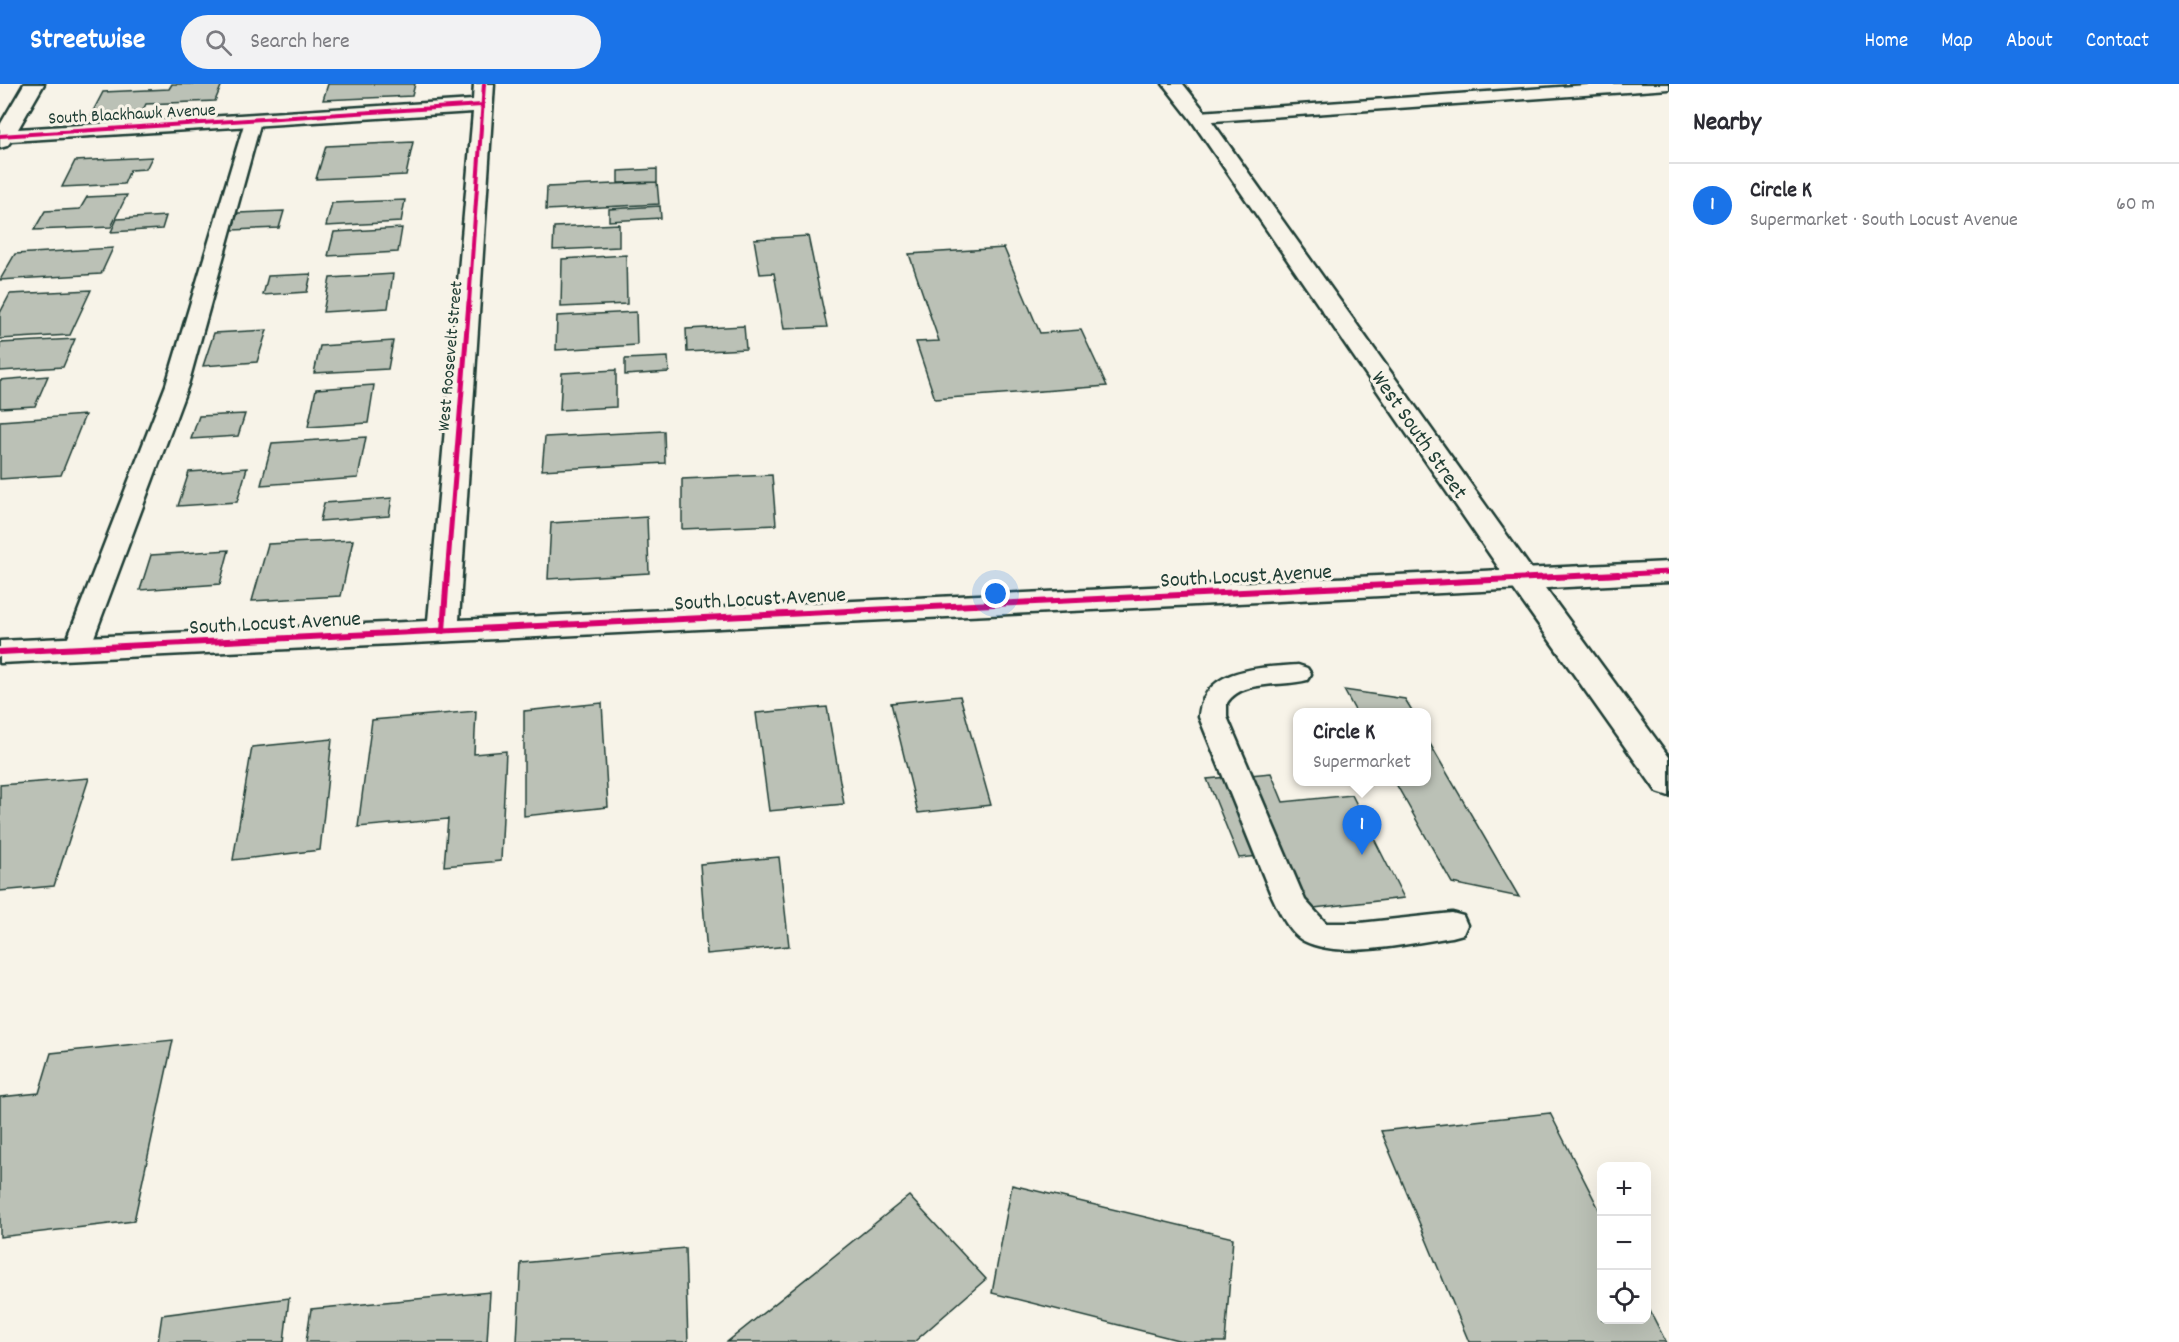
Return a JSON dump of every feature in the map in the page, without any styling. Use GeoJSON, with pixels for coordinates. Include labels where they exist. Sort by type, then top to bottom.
{"type":"FeatureCollection","features":[{"type":"Feature","properties":{"kind":"street"},"geometry":{"type":"LineString","coordinates":[[1,138],[34,84]]}},
{"type":"Feature","properties":{"kind":"street","name":"West South Street"},"geometry":{"type":"LineString","coordinates":[[1173,84],[1669,783]]}},
{"type":"Feature","properties":{"kind":"street","name":"South Blackhawk Avenue"},"geometry":{"type":"LineString","coordinates":[[1,138],[253,121],[483,95]]}},
{"type":"Feature","properties":{"kind":"street","name":"West Roosevelt Street"},"geometry":{"type":"LineString","coordinates":[[443,631],[483,95]]}},
{"type":"Feature","properties":{"kind":"street","name":"South Locust Avenue"},"geometry":{"type":"LineString","coordinates":[[0,652],[1669,572]]}},
{"type":"Feature","properties":{"kind":"lane"},"geometry":{"type":"LineString","coordinates":[[1198,117],[1669,84]]}},
{"type":"Feature","properties":{"kind":"lane"},"geometry":{"type":"LineString","coordinates":[[77,648],[177,385],[253,121]]}},
{"type":"Feature","properties":{"kind":"lane"},"geometry":{"type":"LineString","coordinates":[[1298,674],[1236,682],[1218,693],[1212,707],[1218,728],[1285,892],[1299,918],[1317,933],[1346,937],[1452,925]]}},
{"type":"Feature","properties":{"kind":"building"},"geometry":{"type":"Polygon","coordinates":[[[172,84],[222,84],[215,101],[146,104],[142,112],[91,115],[103,92],[169,89],[172,84]]]}},
{"type":"Feature","properties":{"kind":"building"},"geometry":{"type":"Polygon","coordinates":[[[328,84],[415,84],[412,96],[323,100],[328,84]]]}},
{"type":"Feature","properties":{"kind":"building"},"geometry":{"type":"Polygon","coordinates":[[[413,142],[406,175],[316,179],[326,146],[413,142]]]}},
{"type":"Feature","properties":{"kind":"building"},"geometry":{"type":"Polygon","coordinates":[[[152,157],[146,169],[130,170],[124,184],[62,187],[75,161],[152,157]]]}},
{"type":"Feature","properties":{"kind":"building"},"geometry":{"type":"Polygon","coordinates":[[[657,169],[657,182],[618,183],[618,171],[657,169]]]}},
{"type":"Feature","properties":{"kind":"building"},"geometry":{"type":"Polygon","coordinates":[[[657,182],[659,204],[546,210],[547,187],[657,182]]]}},
{"type":"Feature","properties":{"kind":"building"},"geometry":{"type":"Polygon","coordinates":[[[127,195],[111,227],[34,230],[45,211],[80,209],[87,197],[127,195]]]}},
{"type":"Feature","properties":{"kind":"building"},"geometry":{"type":"Polygon","coordinates":[[[405,200],[401,222],[326,226],[332,203],[405,200]]]}},
{"type":"Feature","properties":{"kind":"building"},"geometry":{"type":"Polygon","coordinates":[[[660,206],[661,218],[609,221],[609,209],[660,206]]]}},
{"type":"Feature","properties":{"kind":"building"},"geometry":{"type":"Polygon","coordinates":[[[284,211],[279,228],[232,230],[238,213],[284,211]]]}},
{"type":"Feature","properties":{"kind":"building"},"geometry":{"type":"Polygon","coordinates":[[[166,216],[162,229],[111,232],[117,219],[166,216]]]}},
{"type":"Feature","properties":{"kind":"building"},"geometry":{"type":"Polygon","coordinates":[[[619,224],[619,247],[553,250],[554,227],[619,224]]]}},
{"type":"Feature","properties":{"kind":"building"},"geometry":{"type":"Polygon","coordinates":[[[402,228],[398,252],[328,256],[334,232],[402,228]]]}},
{"type":"Feature","properties":{"kind":"building"},"geometry":{"type":"Polygon","coordinates":[[[808,236],[827,327],[784,329],[774,273],[760,274],[754,239],[808,236]]]}},
{"type":"Feature","properties":{"kind":"building"},"geometry":{"type":"Polygon","coordinates":[[[113,248],[101,274],[0,280],[15,254],[113,248]]]}},
{"type":"Feature","properties":{"kind":"building"},"geometry":{"type":"Polygon","coordinates":[[[1004,248],[1040,333],[1081,330],[1107,386],[935,399],[916,342],[939,341],[909,254],[1004,248]]]}},
{"type":"Feature","properties":{"kind":"building"},"geometry":{"type":"Polygon","coordinates":[[[626,255],[627,304],[561,307],[562,259],[626,255]]]}},
{"type":"Feature","properties":{"kind":"building"},"geometry":{"type":"Polygon","coordinates":[[[311,274],[307,292],[263,295],[268,276],[311,274]]]}},
{"type":"Feature","properties":{"kind":"building"},"geometry":{"type":"Polygon","coordinates":[[[393,274],[388,308],[323,312],[330,278],[393,274]]]}},
{"type":"Feature","properties":{"kind":"building"},"geometry":{"type":"Polygon","coordinates":[[[91,290],[70,335],[0,339],[0,313],[10,294],[91,290]]]}},
{"type":"Feature","properties":{"kind":"building"},"geometry":{"type":"Polygon","coordinates":[[[636,312],[637,345],[556,350],[557,316],[636,312]]]}},
{"type":"Feature","properties":{"kind":"building"},"geometry":{"type":"Polygon","coordinates":[[[744,326],[746,349],[687,352],[686,329],[744,326]]]}},
{"type":"Feature","properties":{"kind":"building"},"geometry":{"type":"Polygon","coordinates":[[[267,330],[257,362],[203,366],[214,333],[267,330]]]}},
{"type":"Feature","properties":{"kind":"building"},"geometry":{"type":"Polygon","coordinates":[[[75,339],[63,367],[0,371],[0,343],[75,339]]]}},
{"type":"Feature","properties":{"kind":"building"},"geometry":{"type":"Polygon","coordinates":[[[393,341],[388,369],[314,373],[320,346],[393,341]]]}},
{"type":"Feature","properties":{"kind":"building"},"geometry":{"type":"Polygon","coordinates":[[[668,357],[669,372],[625,375],[625,359],[668,357]]]}},
{"type":"Feature","properties":{"kind":"building"},"geometry":{"type":"Polygon","coordinates":[[[616,370],[616,407],[560,410],[562,373],[616,370]]]}},
{"type":"Feature","properties":{"kind":"building"},"geometry":{"type":"Polygon","coordinates":[[[48,376],[35,406],[0,408],[0,380],[48,376]]]}},
{"type":"Feature","properties":{"kind":"building"},"geometry":{"type":"Polygon","coordinates":[[[374,385],[368,423],[308,427],[316,389],[374,385]]]}},
{"type":"Feature","properties":{"kind":"building"},"geometry":{"type":"Polygon","coordinates":[[[245,414],[238,436],[191,439],[199,416],[245,414]]]}},
{"type":"Feature","properties":{"kind":"building"},"geometry":{"type":"Polygon","coordinates":[[[85,415],[61,475],[0,479],[0,421],[85,415]]]}},
{"type":"Feature","properties":{"kind":"building"},"geometry":{"type":"Polygon","coordinates":[[[664,431],[665,463],[542,470],[545,437],[664,431]]]}},
{"type":"Feature","properties":{"kind":"building"},"geometry":{"type":"Polygon","coordinates":[[[366,437],[358,478],[261,485],[272,443],[366,437]]]}},
{"type":"Feature","properties":{"kind":"building"},"geometry":{"type":"Polygon","coordinates":[[[247,468],[237,502],[178,506],[189,472],[247,468]]]}},
{"type":"Feature","properties":{"kind":"building"},"geometry":{"type":"Polygon","coordinates":[[[772,475],[776,525],[682,529],[682,479],[772,475]]]}},
{"type":"Feature","properties":{"kind":"building"},"geometry":{"type":"Polygon","coordinates":[[[392,498],[389,516],[320,521],[324,503],[392,498]]]}},
{"type":"Feature","properties":{"kind":"building"},"geometry":{"type":"Polygon","coordinates":[[[647,517],[649,573],[548,579],[551,523],[647,517]]]}},
{"type":"Feature","properties":{"kind":"building"},"geometry":{"type":"Polygon","coordinates":[[[353,540],[341,596],[252,601],[268,544],[353,540]]]}},
{"type":"Feature","properties":{"kind":"building"},"geometry":{"type":"Polygon","coordinates":[[[229,550],[220,584],[140,590],[151,555],[229,550]]]}},
{"type":"Feature","properties":{"kind":"building"},"geometry":{"type":"Polygon","coordinates":[[[1344,690],[1405,699],[1411,708],[1354,708],[1344,690]]]}},
{"type":"Feature","properties":{"kind":"building"},"geometry":{"type":"Polygon","coordinates":[[[960,696],[991,805],[918,813],[891,703],[960,696]]]}},
{"type":"Feature","properties":{"kind":"building"},"geometry":{"type":"Polygon","coordinates":[[[602,703],[608,807],[524,816],[524,711],[602,703]]]}},
{"type":"Feature","properties":{"kind":"building"},"geometry":{"type":"Polygon","coordinates":[[[827,707],[844,804],[769,811],[756,713],[827,707]]]}},
{"type":"Feature","properties":{"kind":"building"},"geometry":{"type":"Polygon","coordinates":[[[476,711],[474,754],[506,751],[501,861],[444,866],[448,819],[358,827],[372,720],[476,711]]]}},
{"type":"Feature","properties":{"kind":"building"},"geometry":{"type":"Polygon","coordinates":[[[332,739],[320,850],[233,860],[252,747],[332,739]]]}},
{"type":"Feature","properties":{"kind":"building"},"geometry":{"type":"Polygon","coordinates":[[[1431,746],[1519,897],[1452,883],[1397,786],[1431,786],[1431,746]]]}},
{"type":"Feature","properties":{"kind":"building"},"geometry":{"type":"Polygon","coordinates":[[[1271,773],[1283,802],[1352,795],[1404,898],[1305,909],[1282,854],[1239,858],[1207,779],[1271,773]]]}},
{"type":"Feature","properties":{"kind":"building"},"geometry":{"type":"Polygon","coordinates":[[[89,778],[54,886],[0,891],[0,785],[89,778]]]}},
{"type":"Feature","properties":{"kind":"building"},"geometry":{"type":"Polygon","coordinates":[[[779,857],[789,946],[707,954],[700,864],[779,857]]]}},
{"type":"Feature","properties":{"kind":"building"},"geometry":{"type":"Polygon","coordinates":[[[173,1040],[134,1221],[0,1237],[0,1097],[39,1093],[51,1053],[173,1040]]]}},
{"type":"Feature","properties":{"kind":"building"},"geometry":{"type":"Polygon","coordinates":[[[1550,1113],[1597,1205],[1597,1324],[1651,1324],[1651,1313],[1666,1342],[1469,1342],[1381,1131],[1550,1113]]]}},
{"type":"Feature","properties":{"kind":"building"},"geometry":{"type":"Polygon","coordinates":[[[1012,1185],[1233,1238],[1225,1342],[1186,1342],[992,1293],[1012,1185]]]}},
{"type":"Feature","properties":{"kind":"building"},"geometry":{"type":"Polygon","coordinates":[[[909,1196],[986,1279],[914,1342],[727,1342],[909,1196]]]}},
{"type":"Feature","properties":{"kind":"building"},"geometry":{"type":"Polygon","coordinates":[[[685,1248],[688,1342],[517,1342],[521,1263],[685,1248]]]}},
{"type":"Feature","properties":{"kind":"building"},"geometry":{"type":"Polygon","coordinates":[[[490,1292],[487,1342],[306,1342],[311,1309],[490,1292]]]}},
{"type":"Feature","properties":{"kind":"building"},"geometry":{"type":"Polygon","coordinates":[[[289,1298],[284,1342],[158,1342],[162,1315],[289,1298]]]}},
{"type":"Feature","properties":{"kind":"cycle path"},"geometry":{"type":"LineString","coordinates":[[443,631],[484,84]]}},
{"type":"Feature","properties":{"kind":"cycle path"},"geometry":{"type":"LineString","coordinates":[[0,136],[482,105]]}},
{"type":"Feature","properties":{"kind":"cycle path"},"geometry":{"type":"LineString","coordinates":[[0,652],[1669,572]]}},
{"type":"Feature","properties":{"kind":"place","name":"Circle K"},"geometry":{"type":"Point","coordinates":[1362,855]}}]}
